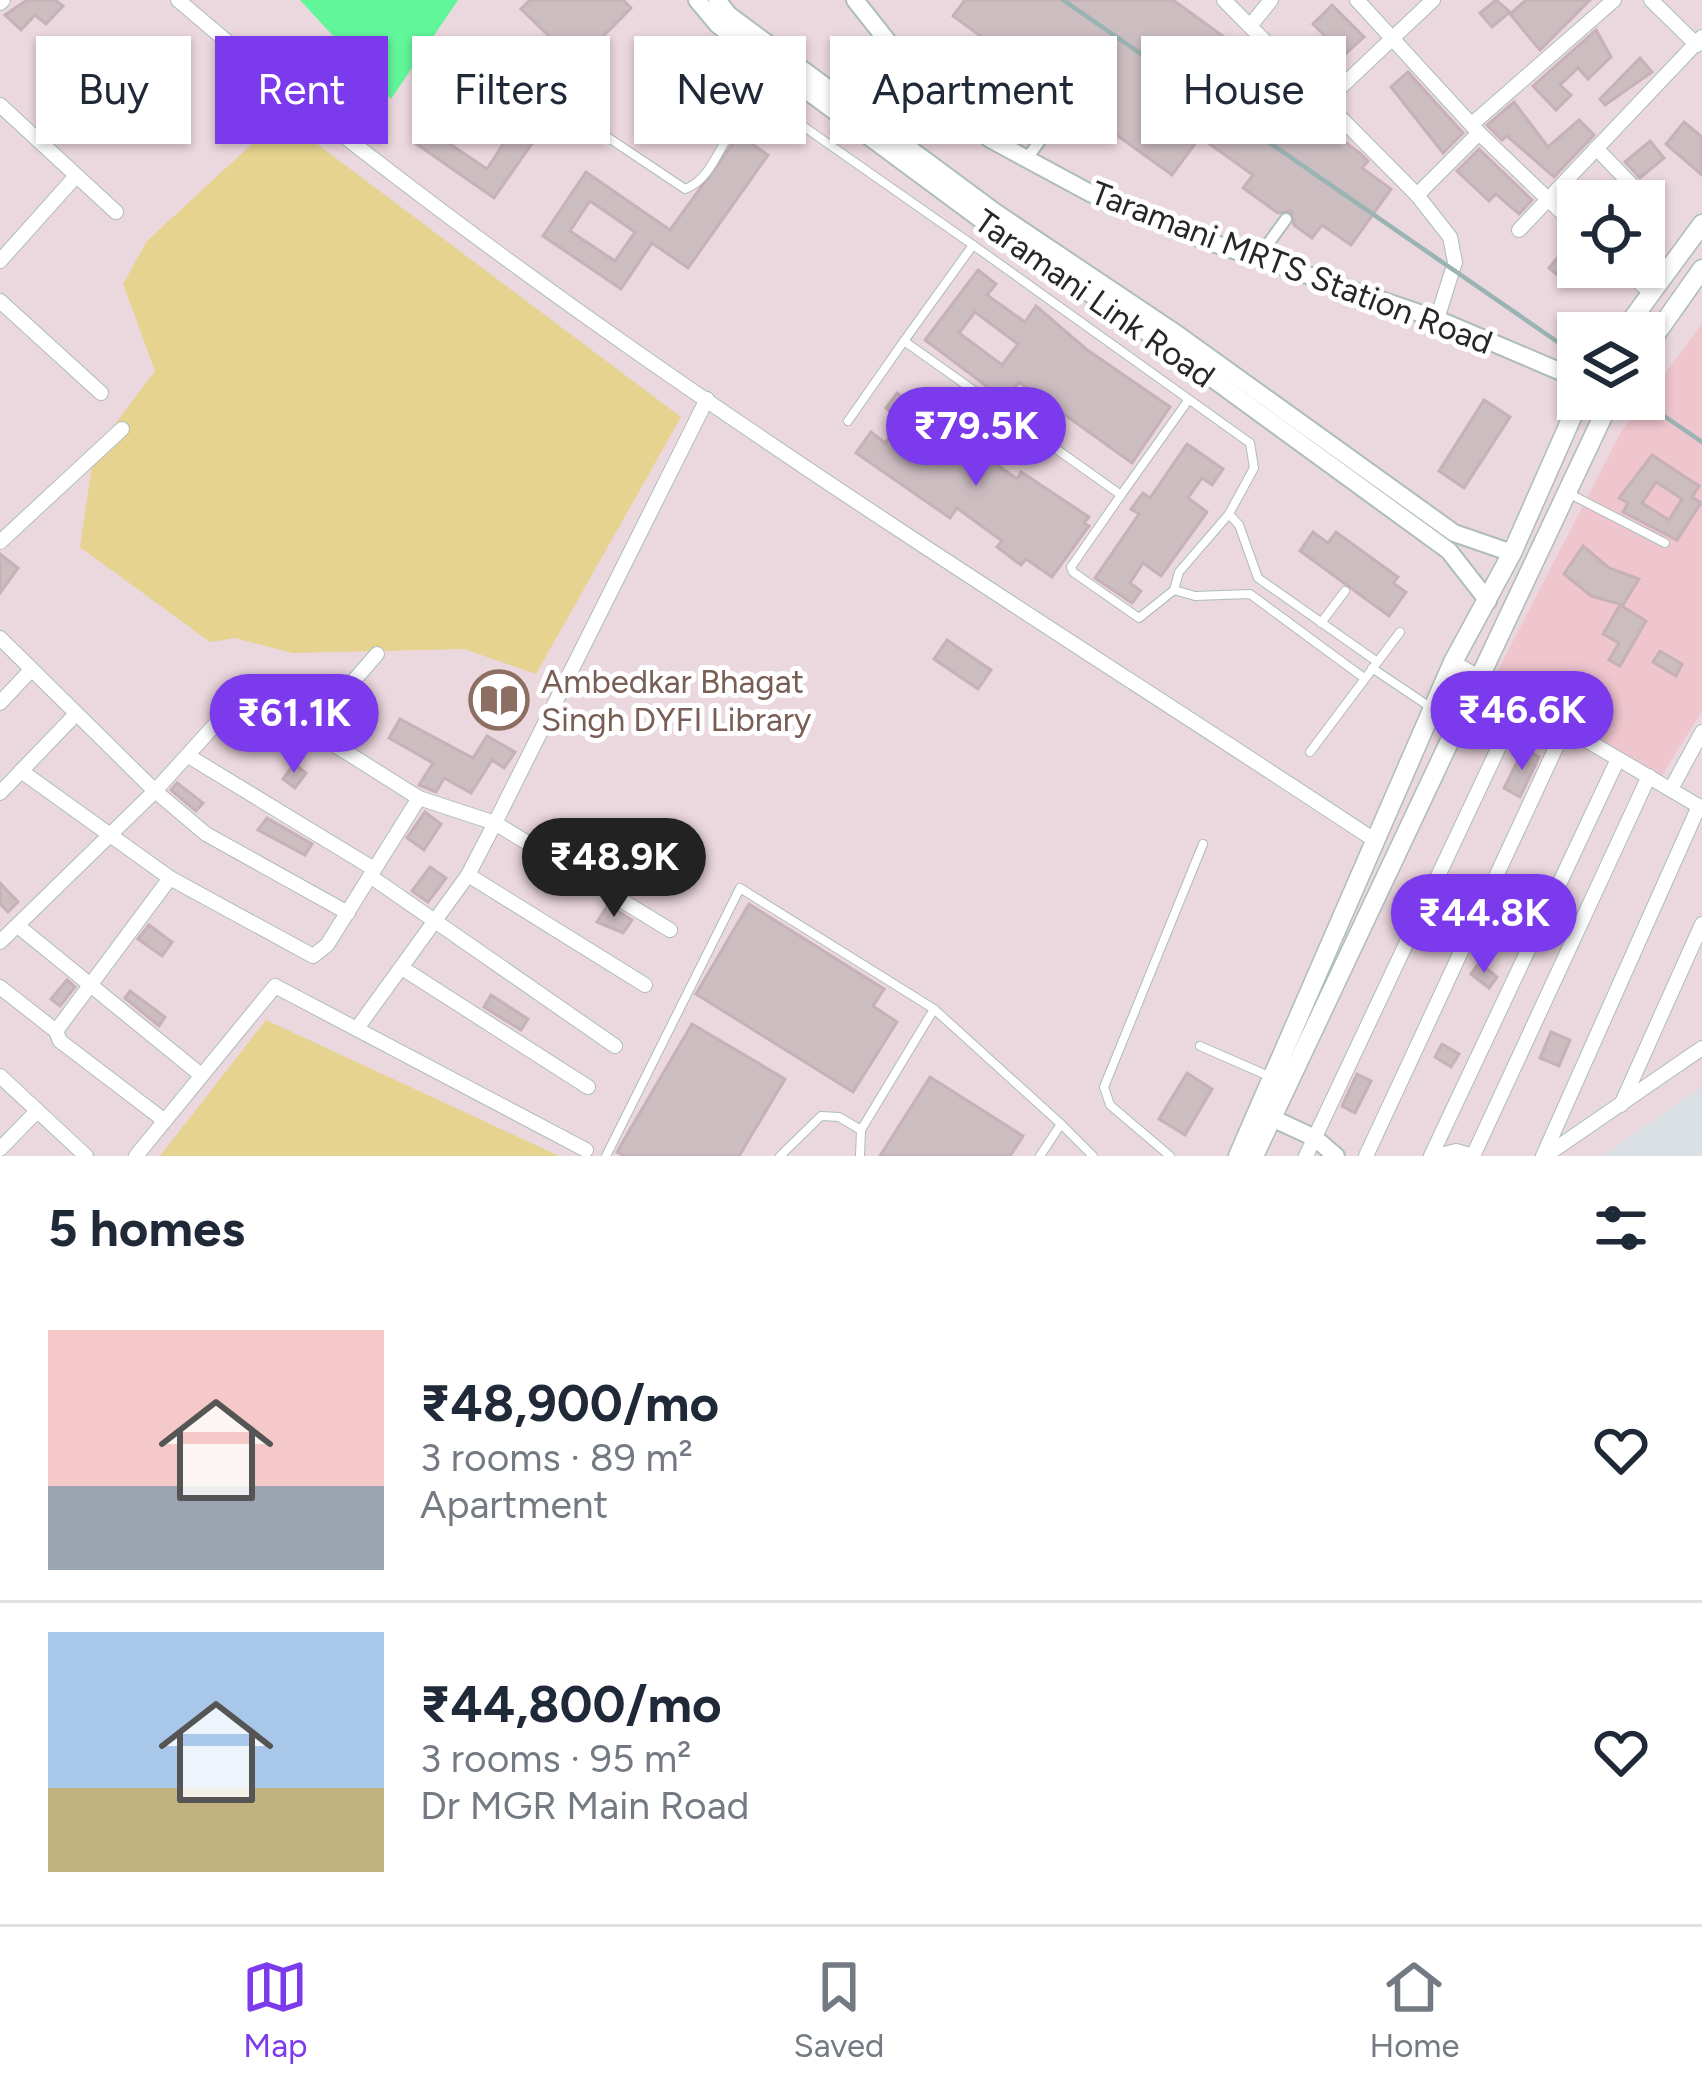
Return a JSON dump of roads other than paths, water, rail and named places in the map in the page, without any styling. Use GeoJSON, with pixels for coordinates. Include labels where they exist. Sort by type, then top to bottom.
{"type":"FeatureCollection","features":[{"type":"Feature","properties":{"kind":"main road"},"geometry":{"type":"LineString","coordinates":[[1636,312],[1702,224]]}},
{"type":"Feature","properties":{"kind":"main road"},"geometry":{"type":"LineString","coordinates":[[1665,321],[1702,269]]}},
{"type":"Feature","properties":{"kind":"main road"},"geometry":{"type":"LineString","coordinates":[[1254,1156],[1272,1078],[1453,662],[1512,553],[1571,420]]}},
{"type":"Feature","properties":{"kind":"main road"},"geometry":{"type":"LineString","coordinates":[[1238,1156],[1265,1115],[1600,420]]}},
{"type":"Feature","properties":{"kind":"street"},"geometry":{"type":"LineString","coordinates":[[178,0],[314,117],[707,399],[1376,841]]}},
{"type":"Feature","properties":{"kind":"street","name":"Taramani Link Road"},"geometry":{"type":"LineString","coordinates":[[697,0],[718,25],[986,224],[1169,346],[1449,551],[1488,601]]}},
{"type":"Feature","properties":{"kind":"street","name":"Taramani Link Road"},"geometry":{"type":"LineString","coordinates":[[717,0],[729,15],[995,212],[1178,334],[1377,480],[1454,533],[1512,553]]}},
{"type":"Feature","properties":{"kind":"street","name":"Taramani MRTS Station Road"},"geometry":{"type":"LineString","coordinates":[[855,0],[908,68],[990,139],[1090,193],[1257,259],[1437,319],[1557,370]]}},
{"type":"Feature","properties":{"kind":"street"},"geometry":{"type":"LineString","coordinates":[[1224,0],[1259,36]]}},
{"type":"Feature","properties":{"kind":"street"},"geometry":{"type":"LineString","coordinates":[[1250,26],[1271,0]]}},
{"type":"Feature","properties":{"kind":"street"},"geometry":{"type":"LineString","coordinates":[[1357,0],[1557,210]]}},
{"type":"Feature","properties":{"kind":"street"},"geometry":{"type":"LineString","coordinates":[[1346,82],[1433,0]]}},
{"type":"Feature","properties":{"kind":"street"},"geometry":{"type":"LineString","coordinates":[[1417,195],[1476,128],[1614,0]]}},
{"type":"Feature","properties":{"kind":"street"},"geometry":{"type":"LineString","coordinates":[[1519,230],[1699,41],[1651,0]]}},
{"type":"Feature","properties":{"kind":"street"},"geometry":{"type":"LineString","coordinates":[[0,105],[116,212]]}},
{"type":"Feature","properties":{"kind":"street"},"geometry":{"type":"LineString","coordinates":[[1346,128],[1417,195],[1450,237],[1455,262],[1437,319]]}},
{"type":"Feature","properties":{"kind":"street"},"geometry":{"type":"LineString","coordinates":[[1027,158],[1038,144]]}},
{"type":"Feature","properties":{"kind":"street"},"geometry":{"type":"LineString","coordinates":[[1596,148],[1627,180]]}},
{"type":"Feature","properties":{"kind":"street"},"geometry":{"type":"LineString","coordinates":[[0,261],[76,176]]}},
{"type":"Feature","properties":{"kind":"street"},"geometry":{"type":"LineString","coordinates":[[1257,259],[1286,219]]}},
{"type":"Feature","properties":{"kind":"street"},"geometry":{"type":"LineString","coordinates":[[1646,288],[1649,291]]}},
{"type":"Feature","properties":{"kind":"street"},"geometry":{"type":"LineString","coordinates":[[0,302],[101,393]]}},
{"type":"Feature","properties":{"kind":"street"},"geometry":{"type":"LineString","coordinates":[[358,1027],[468,875],[707,399]]}},
{"type":"Feature","properties":{"kind":"street"},"geometry":{"type":"LineString","coordinates":[[0,542],[122,429]]}},
{"type":"Feature","properties":{"kind":"street"},"geometry":{"type":"LineString","coordinates":[[0,638],[154,791],[206,834],[348,914]]}},
{"type":"Feature","properties":{"kind":"street"},"geometry":{"type":"LineString","coordinates":[[311,730],[377,654]]}},
{"type":"Feature","properties":{"kind":"street"},"geometry":{"type":"LineString","coordinates":[[1453,662],[1522,698],[1700,807],[1544,1156]]}},
{"type":"Feature","properties":{"kind":"street"},"geometry":{"type":"LineString","coordinates":[[0,703],[31,670]]}},
{"type":"Feature","properties":{"kind":"street"},"geometry":{"type":"LineString","coordinates":[[1306,1156],[1522,698]]}},
{"type":"Feature","properties":{"kind":"street"},"geometry":{"type":"LineString","coordinates":[[0,941],[239,704],[261,704],[311,730],[419,798],[495,823],[670,930]]}},
{"type":"Feature","properties":{"kind":"street"},"geometry":{"type":"LineString","coordinates":[[0,793],[75,715]]}},
{"type":"Feature","properties":{"kind":"street"},"geometry":{"type":"LineString","coordinates":[[1366,1156],[1566,726]]}},
{"type":"Feature","properties":{"kind":"street"},"geometry":{"type":"LineString","coordinates":[[1671,789],[1702,732]]}},
{"type":"Feature","properties":{"kind":"street"},"geometry":{"type":"LineString","coordinates":[[190,757],[372,872],[615,1046]]}},
{"type":"Feature","properties":{"kind":"street"},"geometry":{"type":"LineString","coordinates":[[1434,1156],[1618,759]]}},
{"type":"Feature","properties":{"kind":"street"},"geometry":{"type":"LineString","coordinates":[[21,771],[170,878],[313,956],[348,914],[419,798]]}},
{"type":"Feature","properties":{"kind":"street"},"geometry":{"type":"LineString","coordinates":[[1434,1156],[1456,1151],[1473,1156],[1649,776]]}},
{"type":"Feature","properties":{"kind":"street"},"geometry":{"type":"LineString","coordinates":[[468,875],[645,986]]}},
{"type":"Feature","properties":{"kind":"street"},"geometry":{"type":"LineString","coordinates":[[56,1031],[170,878]]}},
{"type":"Feature","properties":{"kind":"street"},"geometry":{"type":"LineString","coordinates":[[1622,1105],[1702,924]]}},
{"type":"Feature","properties":{"kind":"street"},"geometry":{"type":"LineString","coordinates":[[18,926],[201,1075]]}},
{"type":"Feature","properties":{"kind":"street"},"geometry":{"type":"LineString","coordinates":[[402,968],[588,1087]]}},
{"type":"Feature","properties":{"kind":"street"},"geometry":{"type":"LineString","coordinates":[[136,1156],[275,986],[586,1150]]}},
{"type":"Feature","properties":{"kind":"street"},"geometry":{"type":"LineString","coordinates":[[0,987],[56,1031],[60,1041],[165,1120]]}},
{"type":"Feature","properties":{"kind":"street"},"geometry":{"type":"LineString","coordinates":[[1544,1156],[1702,1048]]}},
{"type":"Feature","properties":{"kind":"street"},"geometry":{"type":"LineString","coordinates":[[0,1076],[86,1156]]}},
{"type":"Feature","properties":{"kind":"street"},"geometry":{"type":"LineString","coordinates":[[0,1149],[37,1111]]}},
{"type":"Feature","properties":{"kind":"street"},"geometry":{"type":"LineString","coordinates":[[1265,1115],[1315,1138],[1336,1156]]}},
{"type":"Feature","properties":{"kind":"lane"},"geometry":{"type":"LineString","coordinates":[[610,139],[685,189],[700,180],[740,119],[760,103],[770,103],[1255,451],[1254,468],[1229,514],[1179,572],[1174,590],[1139,618],[1071,570],[1186,402]]}},
{"type":"Feature","properties":{"kind":"lane"},"geometry":{"type":"LineString","coordinates":[[848,421],[973,245]]}},
{"type":"Feature","properties":{"kind":"lane"},"geometry":{"type":"LineString","coordinates":[[904,341],[1121,495]]}},
{"type":"Feature","properties":{"kind":"lane"},"geometry":{"type":"LineString","coordinates":[[1564,491],[1665,543]]}},
{"type":"Feature","properties":{"kind":"lane"},"geometry":{"type":"LineString","coordinates":[[1229,514],[1239,525],[1258,578],[1434,710]]}},
{"type":"Feature","properties":{"kind":"lane"},"geometry":{"type":"LineString","coordinates":[[1174,590],[1195,596],[1250,594],[1364,678]]}},
{"type":"Feature","properties":{"kind":"lane"},"geometry":{"type":"LineString","coordinates":[[1322,622],[1345,591]]}},
{"type":"Feature","properties":{"kind":"lane"},"geometry":{"type":"LineString","coordinates":[[1310,752],[1400,632]]}},
{"type":"Feature","properties":{"kind":"lane"},"geometry":{"type":"LineString","coordinates":[[1170,1156],[1110,1105],[1104,1087],[1203,844]]}},
{"type":"Feature","properties":{"kind":"lane"},"geometry":{"type":"LineString","coordinates":[[606,1156],[740,888],[934,1009],[1093,1156]]}},
{"type":"Feature","properties":{"kind":"lane"},"geometry":{"type":"LineString","coordinates":[[860,1156],[861,1130],[934,1009]]}},
{"type":"Feature","properties":{"kind":"lane"},"geometry":{"type":"LineString","coordinates":[[1200,1046],[1272,1078]]}},
{"type":"Feature","properties":{"kind":"lane"},"geometry":{"type":"LineString","coordinates":[[780,1156],[821,1116],[839,1117],[861,1130]]}},
{"type":"Feature","properties":{"kind":"lane"},"geometry":{"type":"LineString","coordinates":[[1040,1156],[1060,1124]]}},
{"type":"Feature","properties":{"kind":"railway"},"geometry":{"type":"LineString","coordinates":[[1063,0],[1557,341]]}},
{"type":"Feature","properties":{"kind":"railway"},"geometry":{"type":"LineString","coordinates":[[1665,417],[1702,442]]}},
{"type":"Feature","properties":{"kind":"place","name":"Ambedkar Bhagat Singh DYFI Library"},"geometry":{"type":"Point","coordinates":[499,700]}}]}
